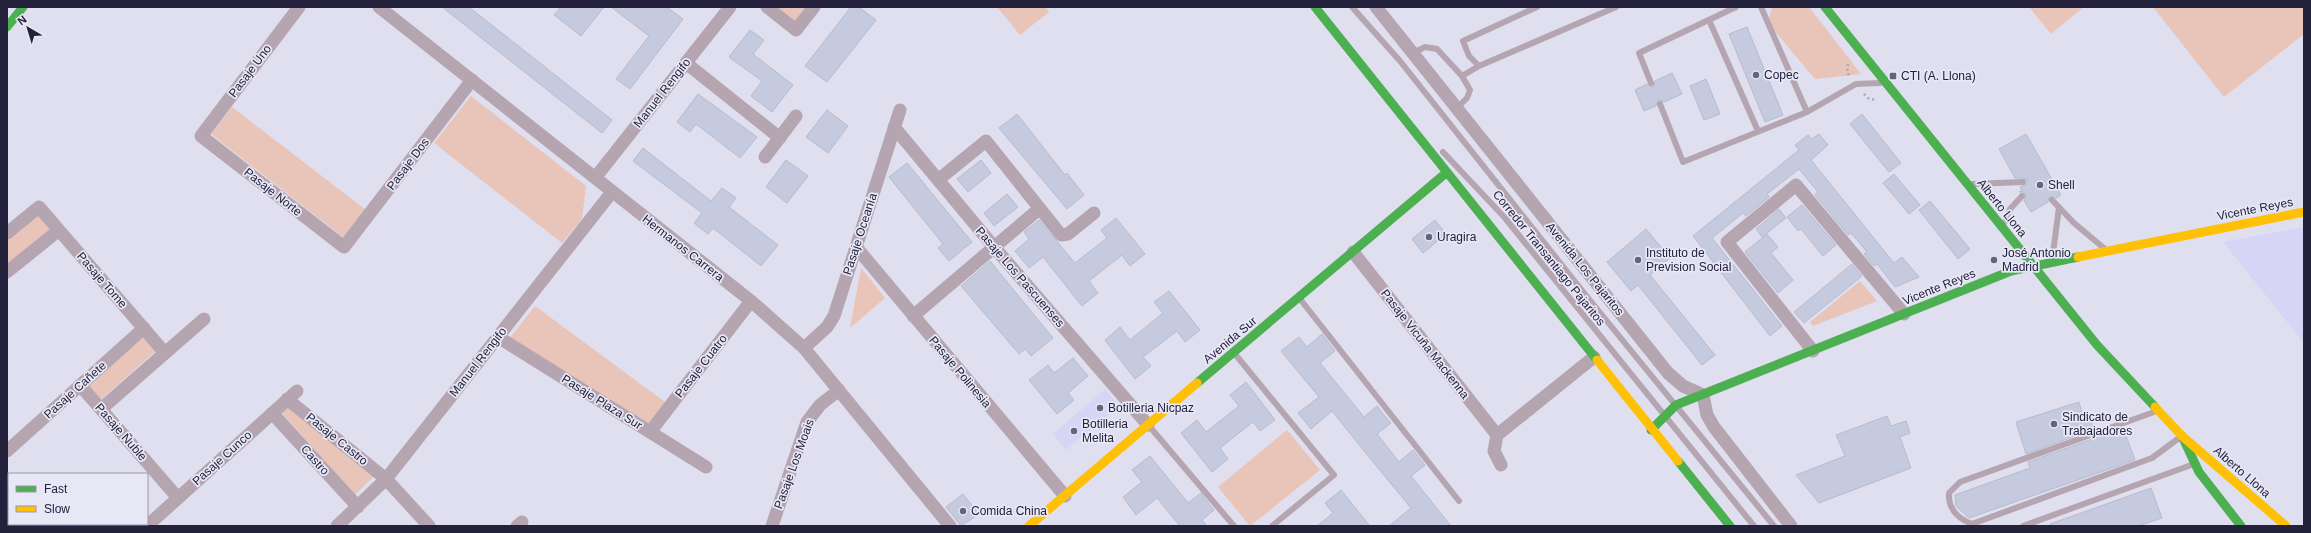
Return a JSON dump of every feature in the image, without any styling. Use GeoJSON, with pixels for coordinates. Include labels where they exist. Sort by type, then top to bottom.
{"type":"FeatureCollection","features":[{"type":"Feature","properties":{"kind":"main road"},"geometry":{"type":"LineString","coordinates":[[7,27],[23,7]]}},
{"type":"Feature","properties":{"kind":"main road"},"geometry":{"type":"LineString","coordinates":[[1315,7],[1651,430],[1730,526]]}},
{"type":"Feature","properties":{"kind":"main road","name":"Alberto Llona"},"geometry":{"type":"LineString","coordinates":[[1825,7],[2097,345],[2157,411],[2182,436],[2286,526]]}},
{"type":"Feature","properties":{"kind":"main road","name":"Avenida Sur"},"geometry":{"type":"LineString","coordinates":[[1029,526],[1446,173]]}},
{"type":"Feature","properties":{"kind":"main road","name":"Vicente Reyes"},"geometry":{"type":"LineString","coordinates":[[1651,430],[1663,416],[1676,405],[2010,271],[2304,212]]}},
{"type":"Feature","properties":{"kind":"main road","name":"Alberto Llona"},"geometry":{"type":"LineString","coordinates":[[2182,436],[2194,464],[2241,526]]}},
{"type":"Feature","properties":{"kind":"street","name":"Pasaje Uno"},"geometry":{"type":"LineString","coordinates":[[201,136],[299,7]]}},
{"type":"Feature","properties":{"kind":"street","name":"Hermanos Carrera"},"geometry":{"type":"LineString","coordinates":[[379,7],[751,301],[804,348],[950,526]]}},
{"type":"Feature","properties":{"kind":"street","name":"Manuel Rengifo"},"geometry":{"type":"LineString","coordinates":[[595,178],[730,7]]}},
{"type":"Feature","properties":{"kind":"street"},"geometry":{"type":"LineString","coordinates":[[767,7],[796,30],[814,7]]}},
{"type":"Feature","properties":{"kind":"street","name":"Avenida Los Pajaritos"},"geometry":{"type":"LineString","coordinates":[[1376,7],[1668,373],[1683,386],[1703,395]]}},
{"type":"Feature","properties":{"kind":"street"},"geometry":{"type":"LineString","coordinates":[[686,63],[780,138]]}},
{"type":"Feature","properties":{"kind":"street","name":"Pasaje Dos"},"geometry":{"type":"LineString","coordinates":[[344,247],[472,80]]}},
{"type":"Feature","properties":{"kind":"street","name":"Pasaje Oceanía"},"geometry":{"type":"LineString","coordinates":[[804,348],[827,327],[834,316],[900,110]]}},
{"type":"Feature","properties":{"kind":"street"},"geometry":{"type":"LineString","coordinates":[[765,158],[796,116]]}},
{"type":"Feature","properties":{"kind":"street","name":"Pasaje Los Pascuenses"},"geometry":{"type":"LineString","coordinates":[[894,127],[994,247],[1148,425]]}},
{"type":"Feature","properties":{"kind":"street","name":"Pasaje Norte"},"geometry":{"type":"LineString","coordinates":[[201,136],[344,247]]}},
{"type":"Feature","properties":{"kind":"street"},"geometry":{"type":"LineString","coordinates":[[938,180],[986,141],[1059,233],[1064,235],[1094,213]]}},
{"type":"Feature","properties":{"kind":"street"},"geometry":{"type":"LineString","coordinates":[[1813,350],[1727,242],[1796,185],[1904,314]]}},
{"type":"Feature","properties":{"kind":"street","name":"Manuel Rengifo"},"geometry":{"type":"LineString","coordinates":[[337,526],[386,479],[612,192]]}},
{"type":"Feature","properties":{"kind":"street","name":"Pasaje Tome"},"geometry":{"type":"LineString","coordinates":[[7,233],[39,207],[165,353]]}},
{"type":"Feature","properties":{"kind":"street"},"geometry":{"type":"LineString","coordinates":[[913,316],[1039,209]]}},
{"type":"Feature","properties":{"kind":"street"},"geometry":{"type":"LineString","coordinates":[[7,272],[59,230]]}},
{"type":"Feature","properties":{"kind":"street","name":"Pasaje Polinesia"},"geometry":{"type":"LineString","coordinates":[[856,248],[1065,496]]}},
{"type":"Feature","properties":{"kind":"street","name":"Pasaje Vicuña Mackenna"},"geometry":{"type":"LineString","coordinates":[[1353,252],[1497,436]]}},
{"type":"Feature","properties":{"kind":"street","name":"Pasaje Cuatro"},"geometry":{"type":"LineString","coordinates":[[650,432],[751,301]]}},
{"type":"Feature","properties":{"kind":"street"},"geometry":{"type":"LineString","coordinates":[[101,409],[204,319]]}},
{"type":"Feature","properties":{"kind":"street","name":"Pasaje Cañete"},"geometry":{"type":"LineString","coordinates":[[7,451],[144,328]]}},
{"type":"Feature","properties":{"kind":"street","name":"Pasaje Plaza Sur"},"geometry":{"type":"LineString","coordinates":[[498,337],[706,467]]}},
{"type":"Feature","properties":{"kind":"street"},"geometry":{"type":"LineString","coordinates":[[1501,465],[1494,451],[1497,436],[1594,357]]}},
{"type":"Feature","properties":{"kind":"street","name":"Pasaje Ñuble"},"geometry":{"type":"LineString","coordinates":[[80,385],[178,498]]}},
{"type":"Feature","properties":{"kind":"street","name":"Pasaje Los Moais"},"geometry":{"type":"LineString","coordinates":[[772,526],[807,422],[820,405],[839,390]]}},
{"type":"Feature","properties":{"kind":"street","name":"Pasaje Castro"},"geometry":{"type":"LineString","coordinates":[[292,395],[386,479],[429,526]]}},
{"type":"Feature","properties":{"kind":"street","name":"Pasaje Cunco"},"geometry":{"type":"LineString","coordinates":[[147,526],[292,395]]}},
{"type":"Feature","properties":{"kind":"street"},"geometry":{"type":"LineString","coordinates":[[1703,395],[1707,415],[1714,427],[1791,526]]}},
{"type":"Feature","properties":{"kind":"street","name":"Castro"},"geometry":{"type":"LineString","coordinates":[[272,413],[358,507]]}},
{"type":"Feature","properties":{"kind":"lane"},"geometry":{"type":"LineString","coordinates":[[1324,7],[1333,18]]}},
{"type":"Feature","properties":{"kind":"lane","name":"Corredor Transantiago Pajaritos"},"geometry":{"type":"LineString","coordinates":[[1352,7],[1400,61],[1774,526]]}},
{"type":"Feature","properties":{"kind":"lane"},"geometry":{"type":"LineString","coordinates":[[1479,66],[1469,56],[1462,41],[1537,7]]}},
{"type":"Feature","properties":{"kind":"lane"},"geometry":{"type":"LineString","coordinates":[[1462,76],[1479,66],[1616,7]]}},
{"type":"Feature","properties":{"kind":"lane"},"geometry":{"type":"LineString","coordinates":[[1651,83],[1639,53],[1736,7]]}},
{"type":"Feature","properties":{"kind":"lane"},"geometry":{"type":"LineString","coordinates":[[1761,7],[1807,112]]}},
{"type":"Feature","properties":{"kind":"lane"},"geometry":{"type":"LineString","coordinates":[[1709,20],[1758,131]]}},
{"type":"Feature","properties":{"kind":"lane"},"geometry":{"type":"LineString","coordinates":[[1412,53],[1425,47],[1437,49],[1462,76],[1470,90],[1467,98],[1456,109]]}},
{"type":"Feature","properties":{"kind":"lane"},"geometry":{"type":"LineString","coordinates":[[1369,63],[1427,135]]}},
{"type":"Feature","properties":{"kind":"lane"},"geometry":{"type":"LineString","coordinates":[[1660,104],[1683,162],[1807,112],[1856,84],[1885,82]]}},
{"type":"Feature","properties":{"kind":"lane","name":"Corredor Transantiago Pajaritos"},"geometry":{"type":"LineString","coordinates":[[1440,148],[1505,218],[1663,416],[1754,526]]}},
{"type":"Feature","properties":{"kind":"lane"},"geometry":{"type":"LineString","coordinates":[[1967,185],[2023,182]]}},
{"type":"Feature","properties":{"kind":"lane"},"geometry":{"type":"LineString","coordinates":[[2005,232],[2006,217],[2010,209],[2022,196]]}},
{"type":"Feature","properties":{"kind":"lane"},"geometry":{"type":"LineString","coordinates":[[2052,200],[2085,233],[2109,251]]}},
{"type":"Feature","properties":{"kind":"lane"},"geometry":{"type":"LineString","coordinates":[[2051,262],[2059,207]]}},
{"type":"Feature","properties":{"kind":"lane"},"geometry":{"type":"LineString","coordinates":[[1299,298],[1459,501]]}},
{"type":"Feature","properties":{"kind":"lane"},"geometry":{"type":"LineString","coordinates":[[1234,353],[1334,475],[1272,526]]}},
{"type":"Feature","properties":{"kind":"lane"},"geometry":{"type":"LineString","coordinates":[[2157,411],[1960,482],[1949,493],[1948,504],[1956,515],[1972,524],[2152,458],[2182,436]]}},
{"type":"Feature","properties":{"kind":"lane"},"geometry":{"type":"LineString","coordinates":[[1148,425],[1234,526]]}},
{"type":"Feature","properties":{"kind":"lane"},"geometry":{"type":"LineString","coordinates":[[2023,526],[2194,464]]}},
{"type":"Feature","properties":{"kind":"shaded area"},"geometry":{"type":"Polygon","coordinates":[[[775,7],[809,7],[796,23],[775,7]]]}},
{"type":"Feature","properties":{"kind":"shaded area"},"geometry":{"type":"Polygon","coordinates":[[[997,7],[1046,7],[1049,12],[1020,35],[997,7]]]}},
{"type":"Feature","properties":{"kind":"shaded area"},"geometry":{"type":"Polygon","coordinates":[[[1772,7],[1809,7],[1861,74],[1815,79],[1768,23],[1772,7]]]}},
{"type":"Feature","properties":{"kind":"shaded area"},"geometry":{"type":"Polygon","coordinates":[[[2029,7],[2084,7],[2051,34],[2029,7]]]}},
{"type":"Feature","properties":{"kind":"shaded area"},"geometry":{"type":"Polygon","coordinates":[[[2153,7],[2304,7],[2304,34],[2224,97],[2153,7]]]}},
{"type":"Feature","properties":{"kind":"shaded area"},"geometry":{"type":"Polygon","coordinates":[[[471,96],[586,186],[582,219],[562,243],[434,143],[471,96]]]}},
{"type":"Feature","properties":{"kind":"shaded area"},"geometry":{"type":"Polygon","coordinates":[[[232,107],[366,210],[344,238],[211,134],[232,107]]]}},
{"type":"Feature","properties":{"kind":"shaded area"},"geometry":{"type":"Polygon","coordinates":[[[38,214],[50,229],[7,264],[7,239],[38,214]]]}},
{"type":"Feature","properties":{"kind":"shaded area"},"geometry":{"type":"Polygon","coordinates":[[[2304,227],[2304,343],[2223,242],[2304,227]]]}},
{"type":"Feature","properties":{"kind":"shaded area"},"geometry":{"type":"Polygon","coordinates":[[[861,268],[885,298],[850,328],[861,268]]]}},
{"type":"Feature","properties":{"kind":"shaded area"},"geometry":{"type":"Polygon","coordinates":[[[1860,281],[1877,301],[1813,326],[1810,322],[1860,281]]]}},
{"type":"Feature","properties":{"kind":"shaded area"},"geometry":{"type":"Polygon","coordinates":[[[535,306],[665,402],[648,425],[510,338],[535,306]]]}},
{"type":"Feature","properties":{"kind":"shaded area"},"geometry":{"type":"Polygon","coordinates":[[[145,336],[157,350],[99,401],[87,386],[145,336]]]}},
{"type":"Feature","properties":{"kind":"shaded area"},"geometry":{"type":"Polygon","coordinates":[[[1105,389],[1119,406],[1066,450],[1053,434],[1105,389]]]}},
{"type":"Feature","properties":{"kind":"shaded area"},"geometry":{"type":"Polygon","coordinates":[[[288,407],[374,476],[355,495],[281,412],[288,407]]]}},
{"type":"Feature","properties":{"kind":"shaded area"},"geometry":{"type":"Polygon","coordinates":[[[1287,430],[1320,470],[1250,526],[1218,487],[1287,430]]]}},
{"type":"Feature","properties":{"kind":"building"},"geometry":{"type":"Polygon","coordinates":[[[442,7],[469,7],[612,120],[602,133],[442,7]]]}},
{"type":"Feature","properties":{"kind":"building"},"geometry":{"type":"Polygon","coordinates":[[[561,7],[604,7],[581,36],[554,15],[561,7]]]}},
{"type":"Feature","properties":{"kind":"building"},"geometry":{"type":"Polygon","coordinates":[[[611,7],[667,7],[683,19],[630,89],[616,79],[649,36],[611,7]]]}},
{"type":"Feature","properties":{"kind":"building"},"geometry":{"type":"Polygon","coordinates":[[[851,7],[859,7],[876,20],[827,82],[805,66],[851,7]]]}},
{"type":"Feature","properties":{"kind":"building","name":"Copec"},"geometry":{"type":"Polygon","coordinates":[[[1747,27],[1783,115],[1765,122],[1729,34],[1747,27]]]}},
{"type":"Feature","properties":{"kind":"building"},"geometry":{"type":"Polygon","coordinates":[[[750,30],[764,40],[753,54],[793,85],[772,112],[751,96],[762,81],[729,57],[750,30]]]}},
{"type":"Feature","properties":{"kind":"building"},"geometry":{"type":"Polygon","coordinates":[[[1672,73],[1682,94],[1664,102],[1658,100],[1656,106],[1644,111],[1635,90],[1647,84],[1653,87],[1655,81],[1672,73]]]}},
{"type":"Feature","properties":{"kind":"building"},"geometry":{"type":"Polygon","coordinates":[[[1706,79],[1720,114],[1704,120],[1690,86],[1706,79]]]}},
{"type":"Feature","properties":{"kind":"building"},"geometry":{"type":"Polygon","coordinates":[[[698,94],[757,137],[740,158],[696,124],[690,132],[677,122],[698,94]]]}},
{"type":"Feature","properties":{"kind":"building"},"geometry":{"type":"Polygon","coordinates":[[[827,110],[848,126],[828,153],[806,137],[827,110]]]}},
{"type":"Feature","properties":{"kind":"building"},"geometry":{"type":"Polygon","coordinates":[[[1017,114],[1065,175],[1067,173],[1084,195],[1067,209],[999,128],[1017,114]]]}},
{"type":"Feature","properties":{"kind":"building"},"geometry":{"type":"Polygon","coordinates":[[[1862,114],[1901,163],[1889,172],[1850,124],[1862,114]]]}},
{"type":"Feature","properties":{"kind":"building"},"geometry":{"type":"Polygon","coordinates":[[[1819,134],[1828,145],[1811,160],[1894,263],[1902,257],[1919,277],[1895,287],[1877,264],[1874,266],[1864,254],[1867,252],[1851,233],[1848,235],[1815,195],[1818,192],[1799,169],[1767,194],[1769,197],[1746,216],[1743,213],[1712,238],[1782,326],[1770,336],[1693,236],[1799,150],[1795,145],[1808,135],[1812,139],[1819,134]]]}},
{"type":"Feature","properties":{"kind":"building"},"geometry":{"type":"Polygon","coordinates":[[[2026,134],[2061,195],[2056,198],[2049,197],[2048,202],[2031,212],[2024,201],[2026,194],[2019,192],[2022,190],[2020,187],[2027,184],[2027,180],[2023,178],[2015,178],[1999,149],[2026,134]]]}},
{"type":"Feature","properties":{"kind":"building"},"geometry":{"type":"Polygon","coordinates":[[[643,148],[711,201],[722,188],[736,198],[729,207],[778,245],[761,266],[713,228],[708,234],[694,223],[702,213],[633,161],[643,148]]]}},
{"type":"Feature","properties":{"kind":"building"},"geometry":{"type":"Polygon","coordinates":[[[786,160],[808,176],[787,203],[766,187],[786,160]]]}},
{"type":"Feature","properties":{"kind":"building"},"geometry":{"type":"Polygon","coordinates":[[[981,160],[991,173],[968,192],[957,179],[981,160]]]}},
{"type":"Feature","properties":{"kind":"building"},"geometry":{"type":"Polygon","coordinates":[[[907,163],[972,242],[949,261],[938,248],[943,244],[889,177],[907,163]]]}},
{"type":"Feature","properties":{"kind":"building"},"geometry":{"type":"Polygon","coordinates":[[[1894,174],[1920,205],[1909,214],[1883,183],[1894,174]]]}},
{"type":"Feature","properties":{"kind":"building"},"geometry":{"type":"Polygon","coordinates":[[[1007,194],[1018,207],[994,226],[984,213],[1007,194]]]}},
{"type":"Feature","properties":{"kind":"building"},"geometry":{"type":"Polygon","coordinates":[[[1930,201],[1970,249],[1958,259],[1919,210],[1930,201]]]}},
{"type":"Feature","properties":{"kind":"building"},"geometry":{"type":"Polygon","coordinates":[[[1802,205],[1836,245],[1823,256],[1801,229],[1798,231],[1787,217],[1802,205]]]}},
{"type":"Feature","properties":{"kind":"building"},"geometry":{"type":"Polygon","coordinates":[[[1779,209],[1786,218],[1762,237],[1756,229],[1779,209]]]}},
{"type":"Feature","properties":{"kind":"building"},"geometry":{"type":"Polygon","coordinates":[[[1116,218],[1145,254],[1130,266],[1122,255],[1089,281],[1098,293],[1082,306],[1043,257],[1029,268],[1015,251],[1029,239],[1024,232],[1039,220],[1075,263],[1107,238],[1101,230],[1116,218]]]}},
{"type":"Feature","properties":{"kind":"building","name":"Uragira"},"geometry":{"type":"Polygon","coordinates":[[[1435,220],[1446,234],[1423,253],[1412,239],[1435,220]]]}},
{"type":"Feature","properties":{"kind":"building"},"geometry":{"type":"Polygon","coordinates":[[[1646,229],[1670,258],[1650,275],[1715,355],[1702,365],[1638,285],[1631,291],[1607,262],[1646,229]]]}},
{"type":"Feature","properties":{"kind":"building"},"geometry":{"type":"Polygon","coordinates":[[[1767,234],[1778,247],[1771,253],[1793,280],[1778,293],[1745,252],[1767,234]]]}},
{"type":"Feature","properties":{"kind":"building"},"geometry":{"type":"Polygon","coordinates":[[[990,261],[1053,338],[1031,356],[1025,349],[1019,354],[961,286],[990,261]]]}},
{"type":"Feature","properties":{"kind":"building"},"geometry":{"type":"Polygon","coordinates":[[[1852,264],[1862,276],[1804,323],[1794,312],[1852,264]]]}},
{"type":"Feature","properties":{"kind":"building"},"geometry":{"type":"Polygon","coordinates":[[[1169,291],[1200,330],[1185,342],[1177,331],[1143,357],[1151,366],[1135,379],[1105,340],[1120,327],[1130,340],[1163,313],[1154,302],[1169,291]]]}},
{"type":"Feature","properties":{"kind":"building"},"geometry":{"type":"Polygon","coordinates":[[[1322,334],[1335,351],[1320,363],[1364,417],[1377,406],[1391,423],[1377,434],[1399,462],[1413,450],[1425,465],[1411,476],[1451,526],[1389,526],[1411,508],[1332,411],[1311,429],[1298,413],[1319,397],[1281,351],[1299,337],[1307,347],[1322,334]]]}},
{"type":"Feature","properties":{"kind":"building"},"geometry":{"type":"Polygon","coordinates":[[[1073,358],[1088,376],[1068,393],[1074,400],[1057,414],[1029,380],[1048,365],[1054,373],[1073,358]]]}},
{"type":"Feature","properties":{"kind":"building"},"geometry":{"type":"Polygon","coordinates":[[[1246,382],[1275,420],[1260,431],[1253,422],[1220,448],[1228,459],[1212,472],[1181,433],[1197,420],[1206,432],[1239,406],[1230,395],[1246,382]]]}},
{"type":"Feature","properties":{"kind":"building","name":"Sindicato de Trabajadores"},"geometry":{"type":"Polygon","coordinates":[[[2079,402],[2083,417],[2089,415],[2094,429],[2026,454],[2016,422],[2079,402]]]}},
{"type":"Feature","properties":{"kind":"building"},"geometry":{"type":"Polygon","coordinates":[[[1887,416],[1891,426],[1906,421],[1910,433],[1900,437],[1911,468],[1819,503],[1796,475],[1845,456],[1836,435],[1887,416]]]}},
{"type":"Feature","properties":{"kind":"building"},"geometry":{"type":"Polygon","coordinates":[[[2123,428],[2135,460],[1969,518],[1956,506],[1955,495],[2030,468],[2028,462],[2123,428]]]}},
{"type":"Feature","properties":{"kind":"building"},"geometry":{"type":"Polygon","coordinates":[[[1150,456],[1188,503],[1201,493],[1214,510],[1202,520],[1207,526],[1180,526],[1157,498],[1136,515],[1123,497],[1142,482],[1132,470],[1150,456]]]}},
{"type":"Feature","properties":{"kind":"building"},"geometry":{"type":"Polygon","coordinates":[[[2151,488],[2162,518],[2138,526],[2051,526],[2050,524],[2151,488]]]}},
{"type":"Feature","properties":{"kind":"building"},"geometry":{"type":"Polygon","coordinates":[[[1341,490],[1370,526],[1317,526],[1333,513],[1325,503],[1341,490]]]}},
{"type":"Feature","properties":{"kind":"building","name":"Comida China"},"geometry":{"type":"Polygon","coordinates":[[[963,494],[979,514],[961,526],[946,507],[963,494]]]}},
{"type":"Feature","properties":{"kind":"traffic: fast"},"geometry":{"type":"LineString","coordinates":[[7,27],[23,7]]}},
{"type":"Feature","properties":{"kind":"traffic: fast"},"geometry":{"type":"LineString","coordinates":[[1315,7],[1597,360]]}},
{"type":"Feature","properties":{"kind":"traffic: fast"},"geometry":{"type":"LineString","coordinates":[[1825,7],[2097,345],[2155,407]]}},
{"type":"Feature","properties":{"kind":"traffic: fast"},"geometry":{"type":"LineString","coordinates":[[1197,383],[1446,173]]}},
{"type":"Feature","properties":{"kind":"traffic: fast"},"geometry":{"type":"LineString","coordinates":[[1651,430],[1676,405],[2011,271],[2078,257]]}},
{"type":"Feature","properties":{"kind":"traffic: fast"},"geometry":{"type":"LineString","coordinates":[[2182,436],[2199,472],[2241,526]]}},
{"type":"Feature","properties":{"kind":"traffic: fast"},"geometry":{"type":"LineString","coordinates":[[1678,461],[1730,526]]}},
{"type":"Feature","properties":{"kind":"traffic: slow"},"geometry":{"type":"LineString","coordinates":[[2078,257],[2304,212]]}},
{"type":"Feature","properties":{"kind":"traffic: slow"},"geometry":{"type":"LineString","coordinates":[[1597,360],[1678,461]]}},
{"type":"Feature","properties":{"kind":"traffic: slow"},"geometry":{"type":"LineString","coordinates":[[1029,526],[1197,383]]}},
{"type":"Feature","properties":{"kind":"traffic: slow"},"geometry":{"type":"LineString","coordinates":[[2155,407],[2182,436],[2286,526]]}},
{"type":"Feature","properties":{"kind":"place","name":"Copec"},"geometry":{"type":"Point","coordinates":[1756,75]}},
{"type":"Feature","properties":{"kind":"place","name":"CTI (A. Llona)"},"geometry":{"type":"Point","coordinates":[1893,76]}},
{"type":"Feature","properties":{"kind":"place","name":"Shell"},"geometry":{"type":"Point","coordinates":[2040,185]}},
{"type":"Feature","properties":{"kind":"place","name":"Uragira"},"geometry":{"type":"Point","coordinates":[1429,237]}},
{"type":"Feature","properties":{"kind":"place","name":"Instituto de Prevision Social"},"geometry":{"type":"Point","coordinates":[1638,260]}},
{"type":"Feature","properties":{"kind":"place","name":"José Antonio Madrid"},"geometry":{"type":"Point","coordinates":[1994,260]}},
{"type":"Feature","properties":{"kind":"place","name":"Botilleria Nicpaz"},"geometry":{"type":"Point","coordinates":[1100,408]}},
{"type":"Feature","properties":{"kind":"place","name":"Sindicato de Trabajadores"},"geometry":{"type":"Point","coordinates":[2054,424]}},
{"type":"Feature","properties":{"kind":"place","name":"Botilleria Melita"},"geometry":{"type":"Point","coordinates":[1074,431]}},
{"type":"Feature","properties":{"kind":"place","name":"Comida China"},"geometry":{"type":"Point","coordinates":[963,511]}}]}
